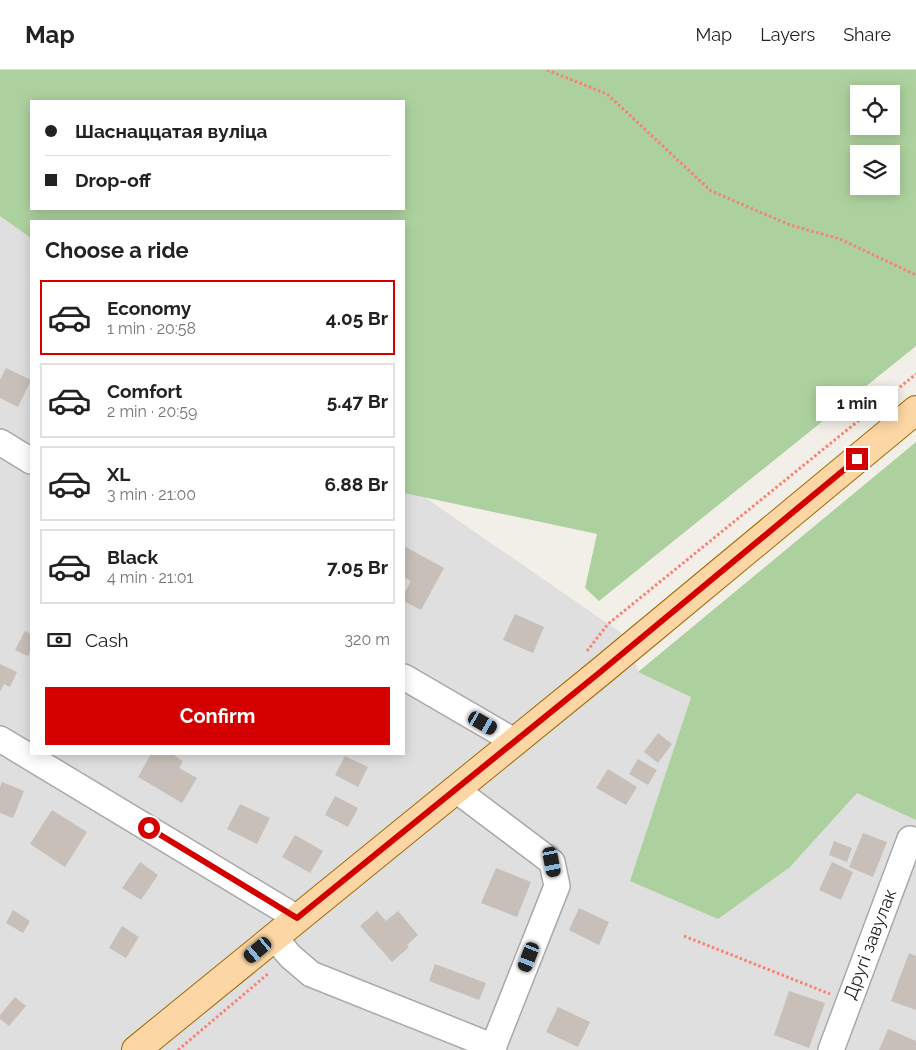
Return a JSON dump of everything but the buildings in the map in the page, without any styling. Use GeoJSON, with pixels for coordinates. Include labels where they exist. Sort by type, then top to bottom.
{"type":"FeatureCollection","features":[{"type":"Feature","properties":{"kind":"main road"},"geometry":{"type":"LineString","coordinates":[[136,1050],[599,673],[916,410]]}},
{"type":"Feature","properties":{"kind":"street"},"geometry":{"type":"LineString","coordinates":[[0,442],[30,460]]}},
{"type":"Feature","properties":{"kind":"street"},"geometry":{"type":"LineString","coordinates":[[405,678],[514,741]]}},
{"type":"Feature","properties":{"kind":"street"},"geometry":{"type":"LineString","coordinates":[[0,739],[297,918]]}},
{"type":"Feature","properties":{"kind":"street"},"geometry":{"type":"LineString","coordinates":[[274,937],[290,956],[311,974],[493,1049],[557,886],[552,862],[456,789]]}},
{"type":"Feature","properties":{"kind":"street","name":"Другі завулак"},"geometry":{"type":"LineString","coordinates":[[831,1050],[913,840]]}},
{"type":"Feature","properties":{"kind":"path"},"geometry":{"type":"LineString","coordinates":[[548,70],[607,94],[711,191],[790,225],[840,239],[916,274]]}},
{"type":"Feature","properties":{"kind":"path"},"geometry":{"type":"LineString","coordinates":[[587,651],[608,624],[916,374]]}},
{"type":"Feature","properties":{"kind":"path"},"geometry":{"type":"LineString","coordinates":[[684,936],[849,1001]]}},
{"type":"Feature","properties":{"kind":"shaded area"},"geometry":{"type":"Polygon","coordinates":[[[0,215],[30,231],[30,755],[405,755],[405,484],[630,639],[638,672],[691,696],[631,881],[790,867],[857,792],[916,820],[916,1050],[0,1050],[0,215]]]}},
{"type":"Feature","properties":{"kind":"green space"},"geometry":{"type":"Polygon","coordinates":[[[0,70],[916,70],[916,346],[599,601],[585,588],[597,534],[405,493],[405,220],[30,220],[30,237],[0,216],[0,70]]]}},
{"type":"Feature","properties":{"kind":"green space"},"geometry":{"type":"Polygon","coordinates":[[[916,442],[916,820],[857,793],[790,867],[718,919],[630,881],[691,697],[638,672],[916,442]]]}},
{"type":"Feature","properties":{"kind":"route"},"geometry":{"type":"LineString","coordinates":[[149,828],[297,918],[599,673],[857,459]]}}]}
